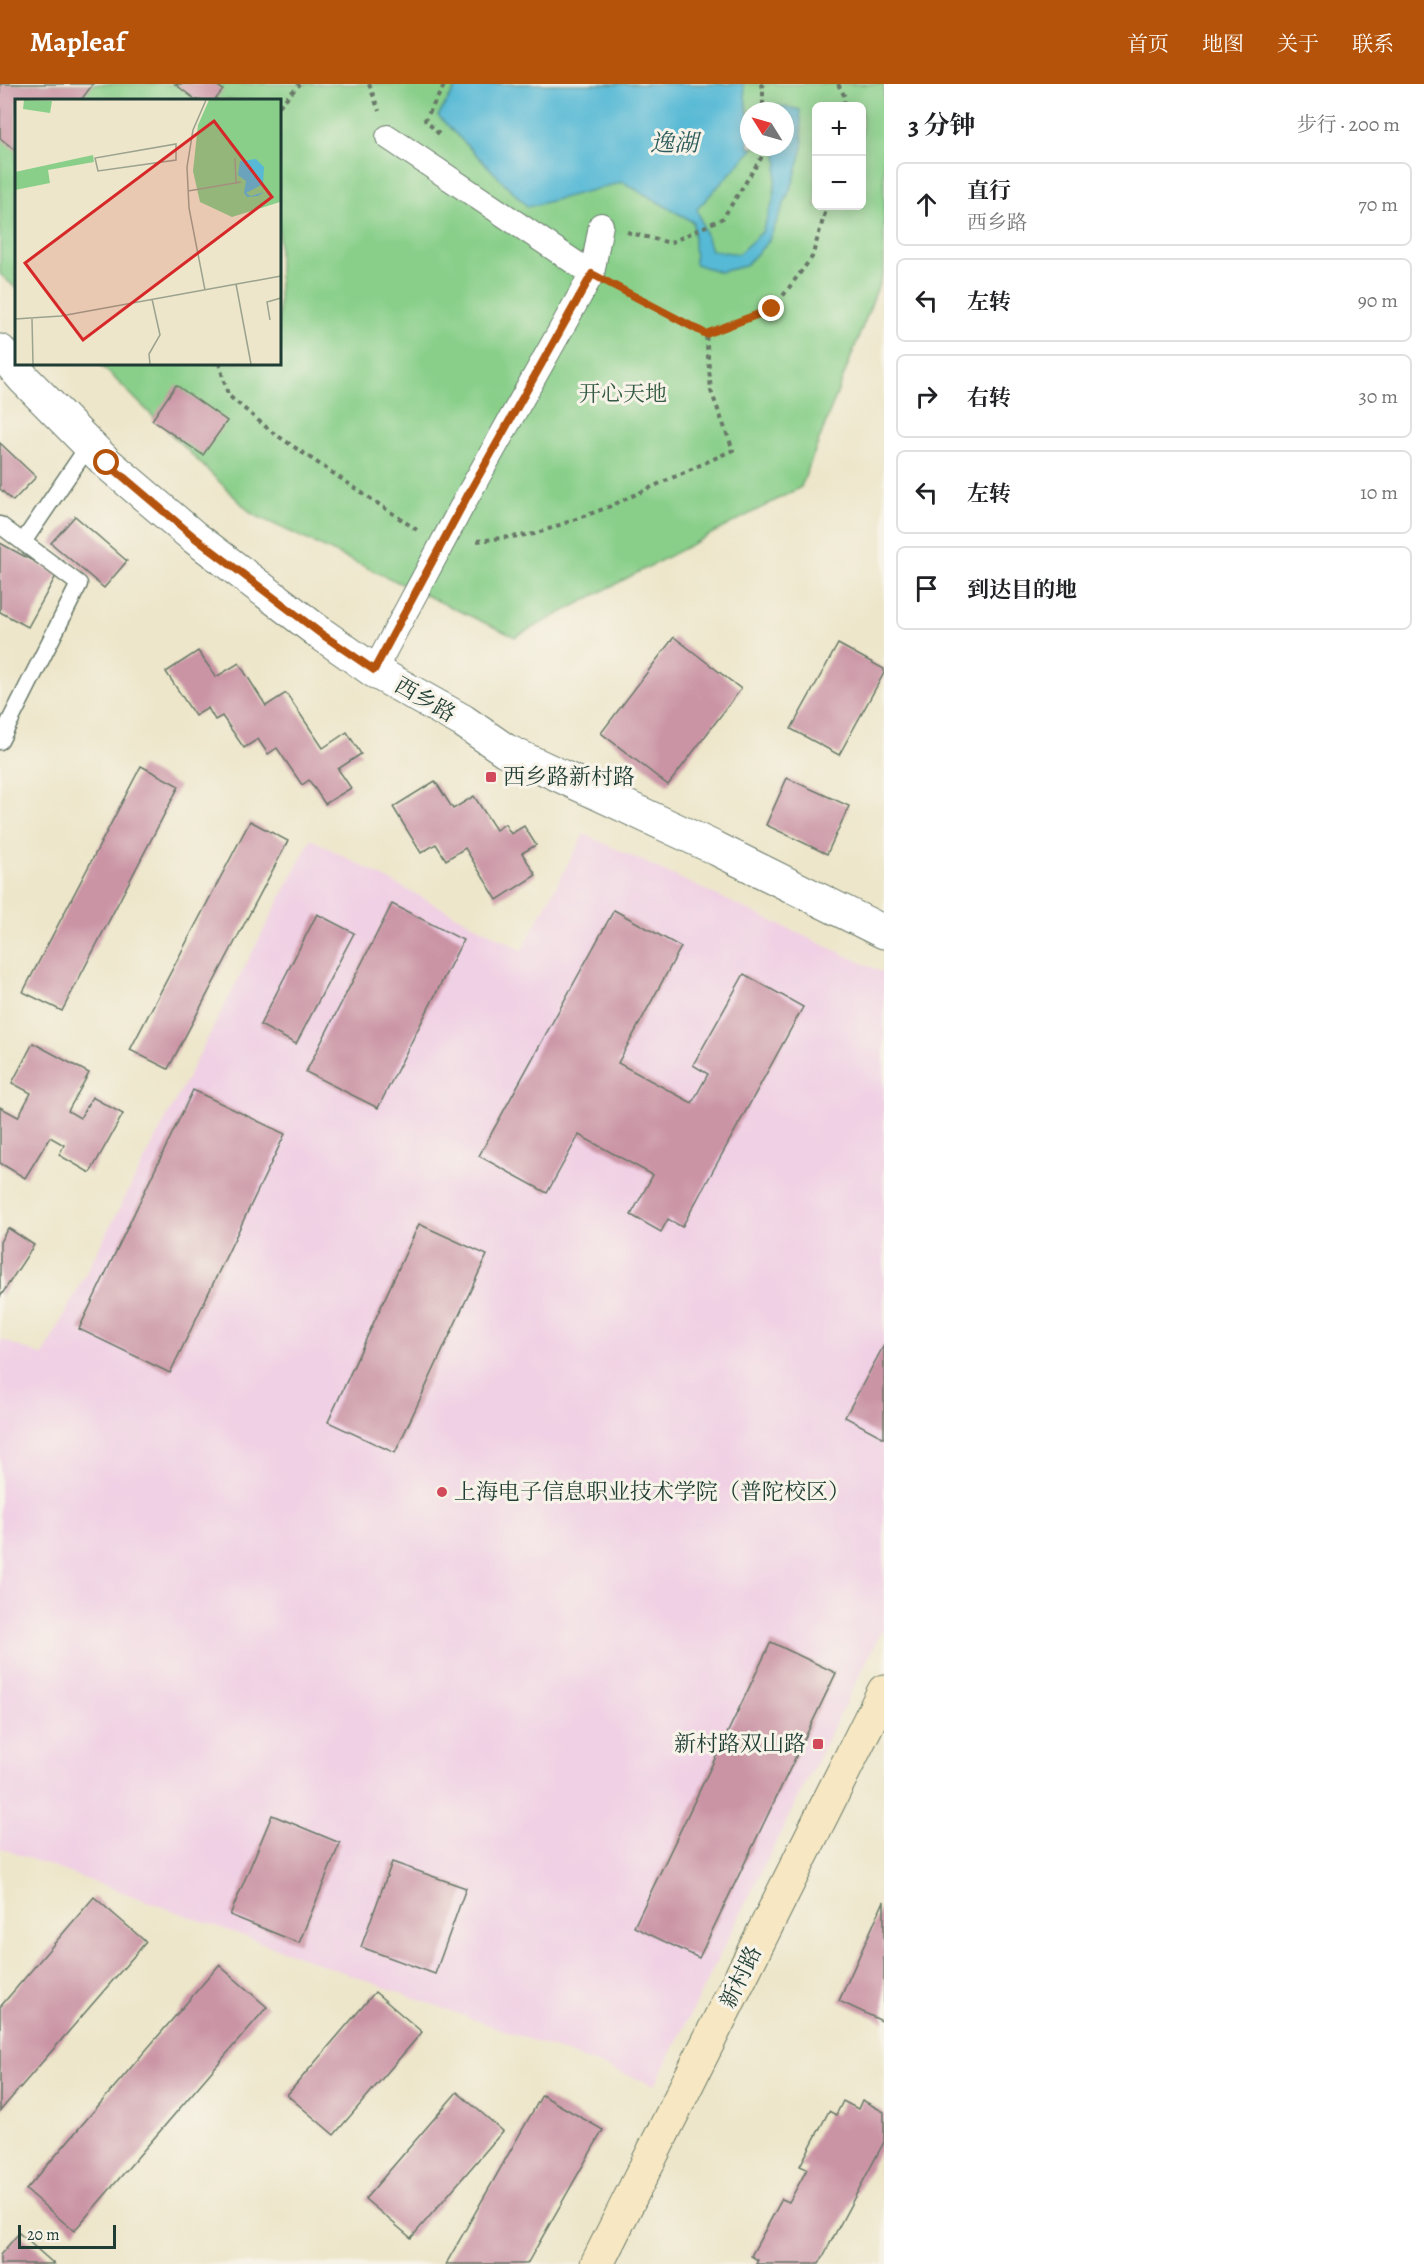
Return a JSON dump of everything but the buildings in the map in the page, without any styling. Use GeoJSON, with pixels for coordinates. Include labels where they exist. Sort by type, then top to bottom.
{"type":"FeatureCollection","features":[{"type":"Feature","properties":{"kind":"main road","name":"新村路"},"geometry":{"type":"LineString","coordinates":[[597,2264],[884,1691]]}},
{"type":"Feature","properties":{"kind":"street"},"geometry":{"type":"LineString","coordinates":[[388,137],[592,274]]}},
{"type":"Feature","properties":{"kind":"street"},"geometry":{"type":"LineString","coordinates":[[374,670],[469,493],[592,274],[601,225]]}},
{"type":"Feature","properties":{"kind":"street","name":"西乡路"},"geometry":{"type":"LineString","coordinates":[[0,351],[89,446],[194,537],[320,633],[374,670],[463,721],[505,750],[717,849],[884,932]]}},
{"type":"Feature","properties":{"kind":"lane"},"geometry":{"type":"LineString","coordinates":[[23,542],[89,446]]}},
{"type":"Feature","properties":{"kind":"lane"},"geometry":{"type":"LineString","coordinates":[[0,525],[80,584],[0,741]]}},
{"type":"Feature","properties":{"kind":"path"},"geometry":{"type":"LineString","coordinates":[[280,105],[300,84]]}},
{"type":"Feature","properties":{"kind":"path"},"geometry":{"type":"LineString","coordinates":[[760,84],[763,87],[763,102]]}},
{"type":"Feature","properties":{"kind":"path"},"geometry":{"type":"LineString","coordinates":[[838,84],[845,97],[844,102]]}},
{"type":"Feature","properties":{"kind":"path"},"geometry":{"type":"LineString","coordinates":[[601,225],[670,243],[723,218],[762,156]]}},
{"type":"Feature","properties":{"kind":"path"},"geometry":{"type":"LineString","coordinates":[[592,274],[706,334],[772,309],[812,257],[826,210]]}},
{"type":"Feature","properties":{"kind":"shaded area","name":"上海电子信息职业技术学院（普陀校区）"},"geometry":{"type":"Polygon","coordinates":[[[584,834],[884,973],[884,1626],[655,2085],[0,1848],[0,1339],[43,1356],[311,839],[522,950],[584,834]]]}},
{"type":"Feature","properties":{"kind":"green space","name":"开心天地"},"geometry":{"type":"Polygon","coordinates":[[[0,84],[884,84],[884,271],[801,487],[515,637],[252,514],[100,364],[280,364],[280,99],[15,99],[15,287],[0,274],[0,84]]]}},
{"type":"Feature","properties":{"kind":"water","name":"逸湖"},"geometry":{"type":"Polygon","coordinates":[[[458,84],[743,84],[746,102],[740,102],[740,156],[746,156],[697,209],[711,250],[738,254],[762,232],[773,201],[777,156],[794,156],[794,109],[800,110],[803,147],[794,180],[768,242],[745,266],[720,272],[695,264],[693,222],[623,182],[528,207],[438,116],[458,84]]]}},
{"type":"Feature","properties":{"kind":"place","name":"西乡路新村路"},"geometry":{"type":"Point","coordinates":[491,777]}},
{"type":"Feature","properties":{"kind":"place","name":"上海电子信息职业技术学院（普陀校区）"},"geometry":{"type":"Point","coordinates":[442,1492]}},
{"type":"Feature","properties":{"kind":"place","name":"新村路双山路"},"geometry":{"type":"Point","coordinates":[818,1744]}},
{"type":"Feature","properties":{"kind":"route"},"geometry":{"type":"LineString","coordinates":[[107,463],[194,537],[320,633],[374,670],[469,493],[592,274],[706,334],[772,309]]}}]}
